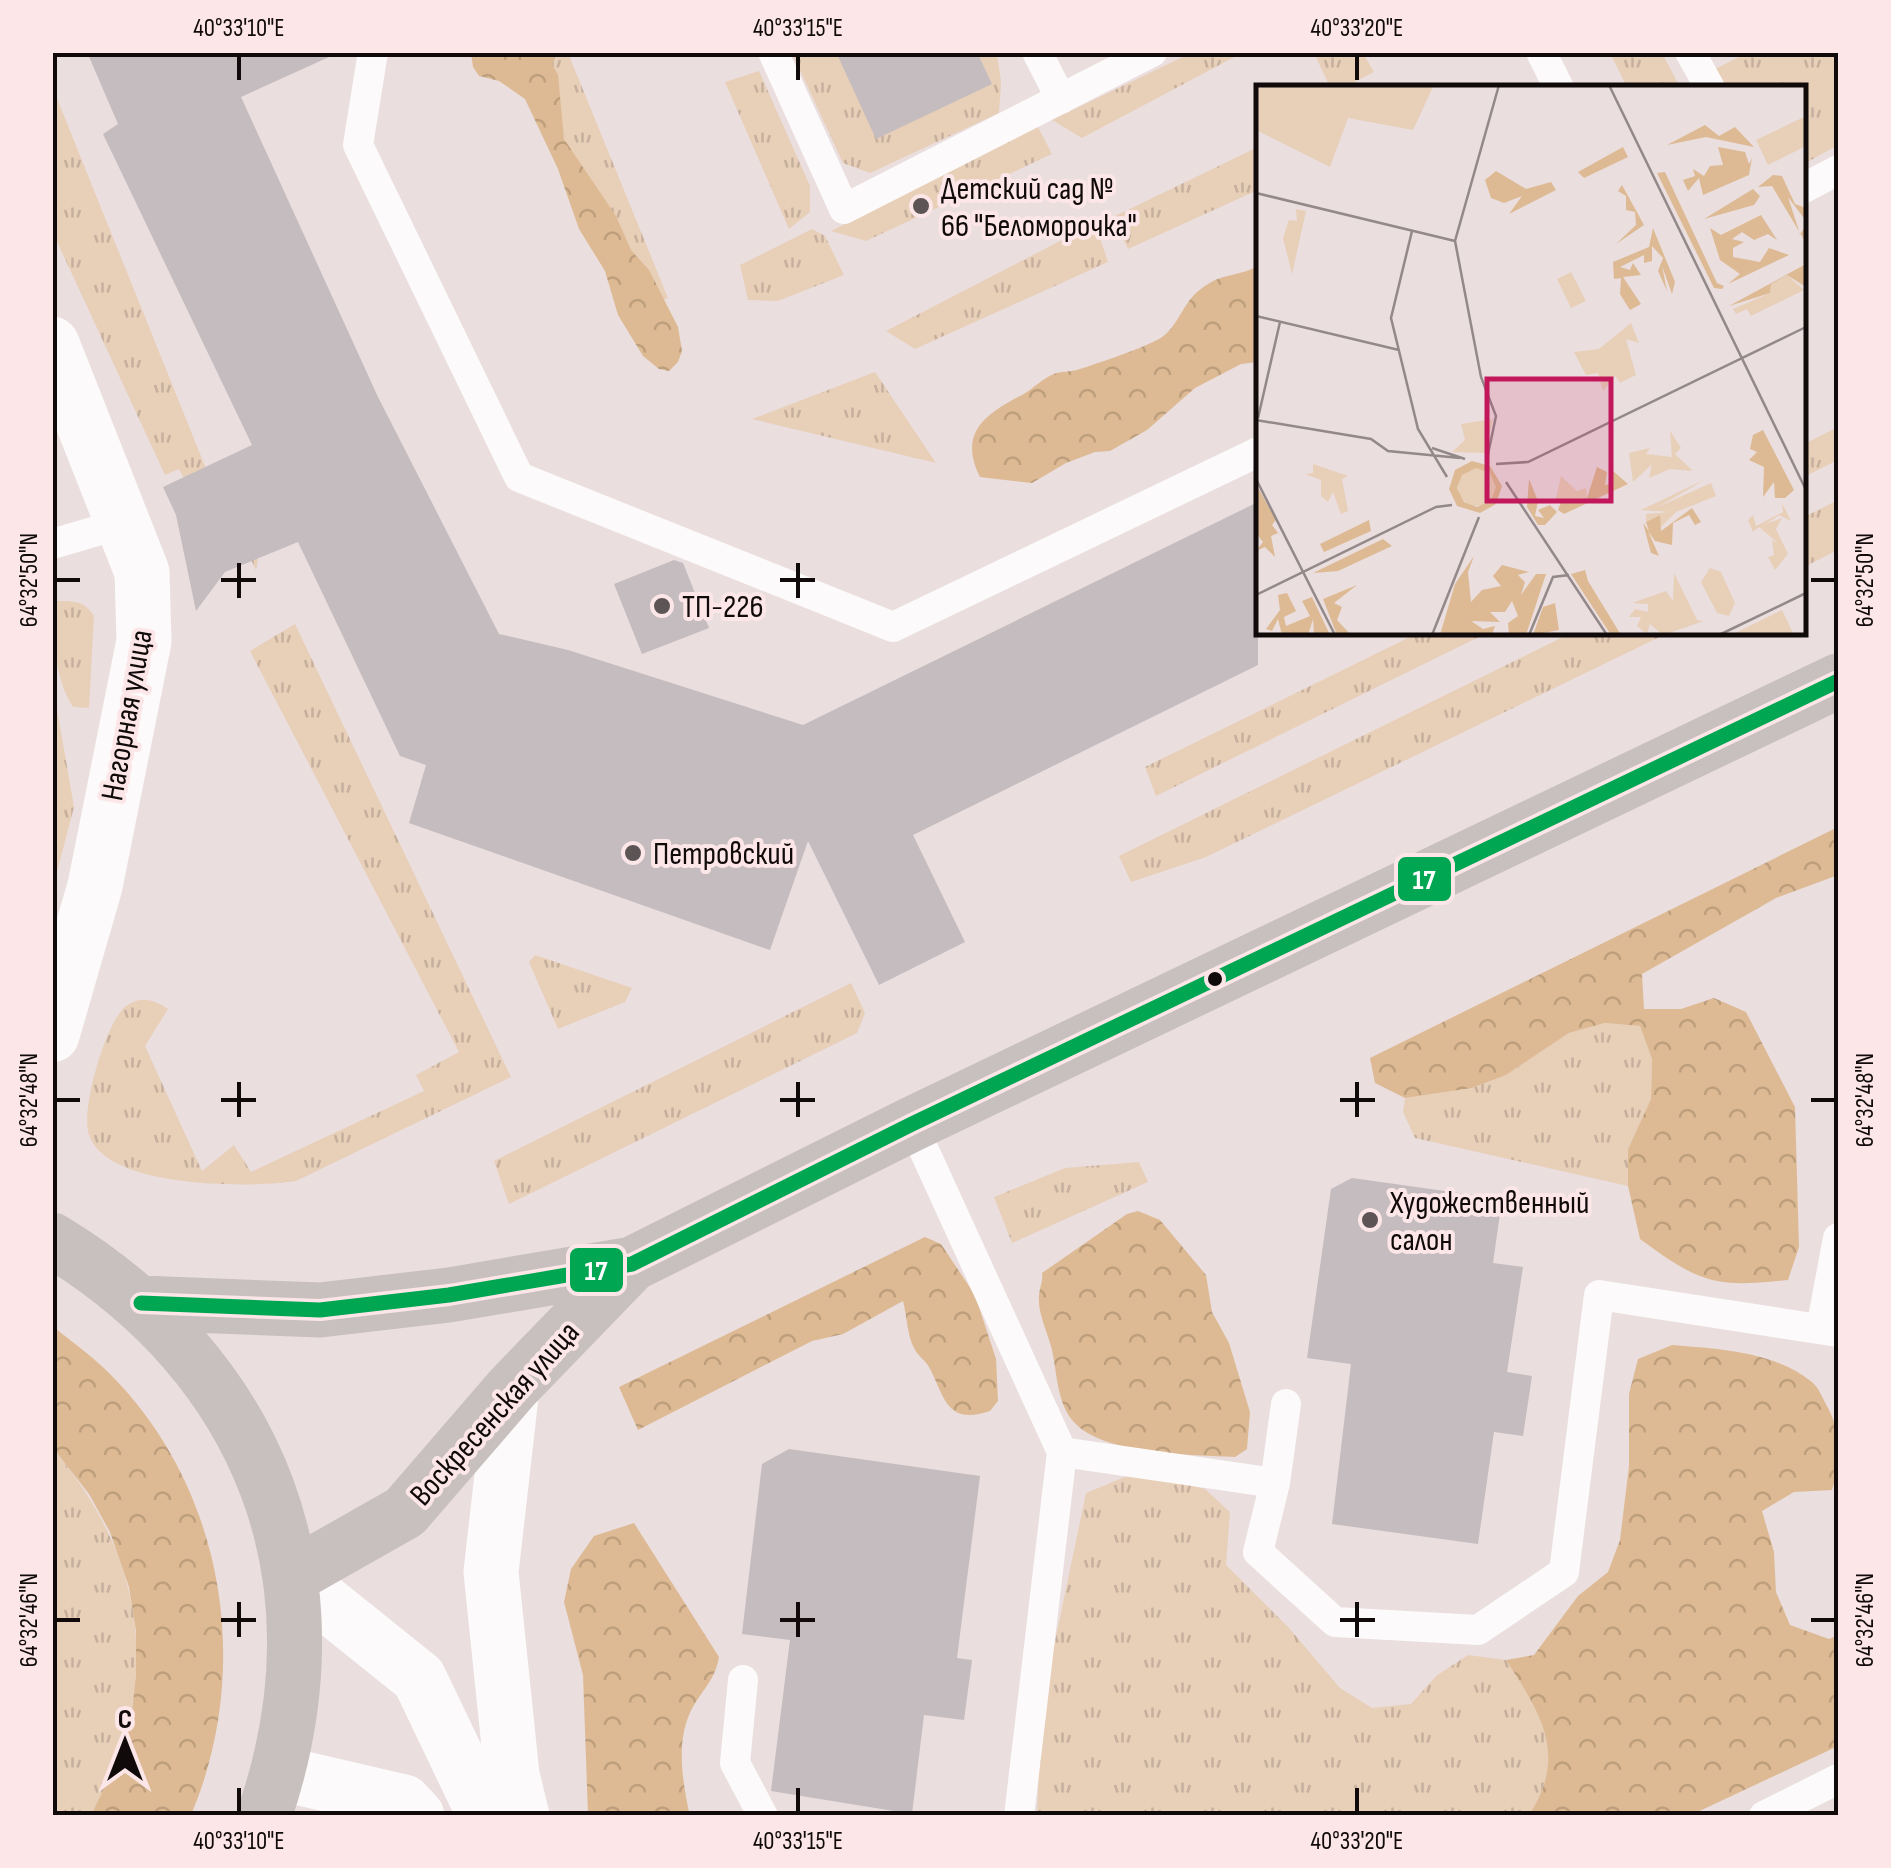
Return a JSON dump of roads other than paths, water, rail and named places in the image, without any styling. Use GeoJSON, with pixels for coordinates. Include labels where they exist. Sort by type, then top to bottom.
{"type":"FeatureCollection","features":[{"type":"Feature","properties":{"kind":"main road","name":"Воскресенская улица"},"geometry":{"type":"LineString","coordinates":[[141,1303],[320,1310],[448,1295],[632,1264],[912,1124],[1838,681]]}},
{"type":"Feature","properties":{"kind":"main road"},"geometry":{"type":"LineString","coordinates":[[52,1240],[99,1268],[182,1344],[218,1390],[247,1440],[269,1494],[292,1576],[296,1663],[291,1719],[271,1794]]}},
{"type":"Feature","properties":{"kind":"main road","name":"Воскресенская улица"},"geometry":{"type":"LineString","coordinates":[[292,1576],[406,1512],[512,1388],[632,1264]]}},
{"type":"Feature","properties":{"kind":"street","name":"Нагорная улица"},"geometry":{"type":"LineString","coordinates":[[52,344],[142,572],[144,641],[95,886],[52,1035]]}},
{"type":"Feature","properties":{"kind":"street"},"geometry":{"type":"LineString","coordinates":[[512,1388],[491,1572],[512,1775],[522,1816]]}},
{"type":"Feature","properties":{"kind":"street"},"geometry":{"type":"LineString","coordinates":[[292,1576],[419,1678],[486,1816]]}},
{"type":"Feature","properties":{"kind":"street"},"geometry":{"type":"LineString","coordinates":[[271,1794],[404,1802],[416,1816]]}},
{"type":"Feature","properties":{"kind":"lane"},"geometry":{"type":"LineString","coordinates":[[373,52],[358,145],[519,478],[894,627],[1256,453]]}},
{"type":"Feature","properties":{"kind":"lane"},"geometry":{"type":"LineString","coordinates":[[772,52],[844,209],[1152,52]]}},
{"type":"Feature","properties":{"kind":"lane"},"geometry":{"type":"LineString","coordinates":[[1037,52],[1061,98]]}},
{"type":"Feature","properties":{"kind":"lane"},"geometry":{"type":"LineString","coordinates":[[1541,52],[1558,85]]}},
{"type":"Feature","properties":{"kind":"lane"},"geometry":{"type":"LineString","coordinates":[[1690,52],[1708,85]]}},
{"type":"Feature","properties":{"kind":"lane"},"geometry":{"type":"LineString","coordinates":[[1806,187],[1838,170]]}},
{"type":"Feature","properties":{"kind":"lane"},"geometry":{"type":"LineString","coordinates":[[52,544],[124,523]]}},
{"type":"Feature","properties":{"kind":"lane"},"geometry":{"type":"LineString","coordinates":[[912,1124],[1062,1452],[1019,1816]]}},
{"type":"Feature","properties":{"kind":"lane"},"geometry":{"type":"LineString","coordinates":[[1286,1404],[1276,1483],[1258,1552],[1335,1622],[1478,1630],[1564,1572],[1599,1295],[1830,1330],[1838,1238]]}},
{"type":"Feature","properties":{"kind":"lane"},"geometry":{"type":"LineString","coordinates":[[1062,1452],[1276,1483]]}},
{"type":"Feature","properties":{"kind":"lane"},"geometry":{"type":"LineString","coordinates":[[743,1680],[735,1763],[763,1816]]}},
{"type":"Feature","properties":{"kind":"lane"},"geometry":{"type":"LineString","coordinates":[[1764,1816],[1838,1778]]}},
{"type":"Feature","properties":{"kind":"place","name":"Детский сад № 66 \"Беломорочка\""},"geometry":{"type":"Point","coordinates":[921,206]}},
{"type":"Feature","properties":{"kind":"place","name":"ТП-226"},"geometry":{"type":"Point","coordinates":[662,606]}},
{"type":"Feature","properties":{"kind":"place","name":"Петровский"},"geometry":{"type":"Point","coordinates":[633,853]}},
{"type":"Feature","properties":{"kind":"place","name":"Художественный салон"},"geometry":{"type":"Point","coordinates":[1370,1220]}}]}
